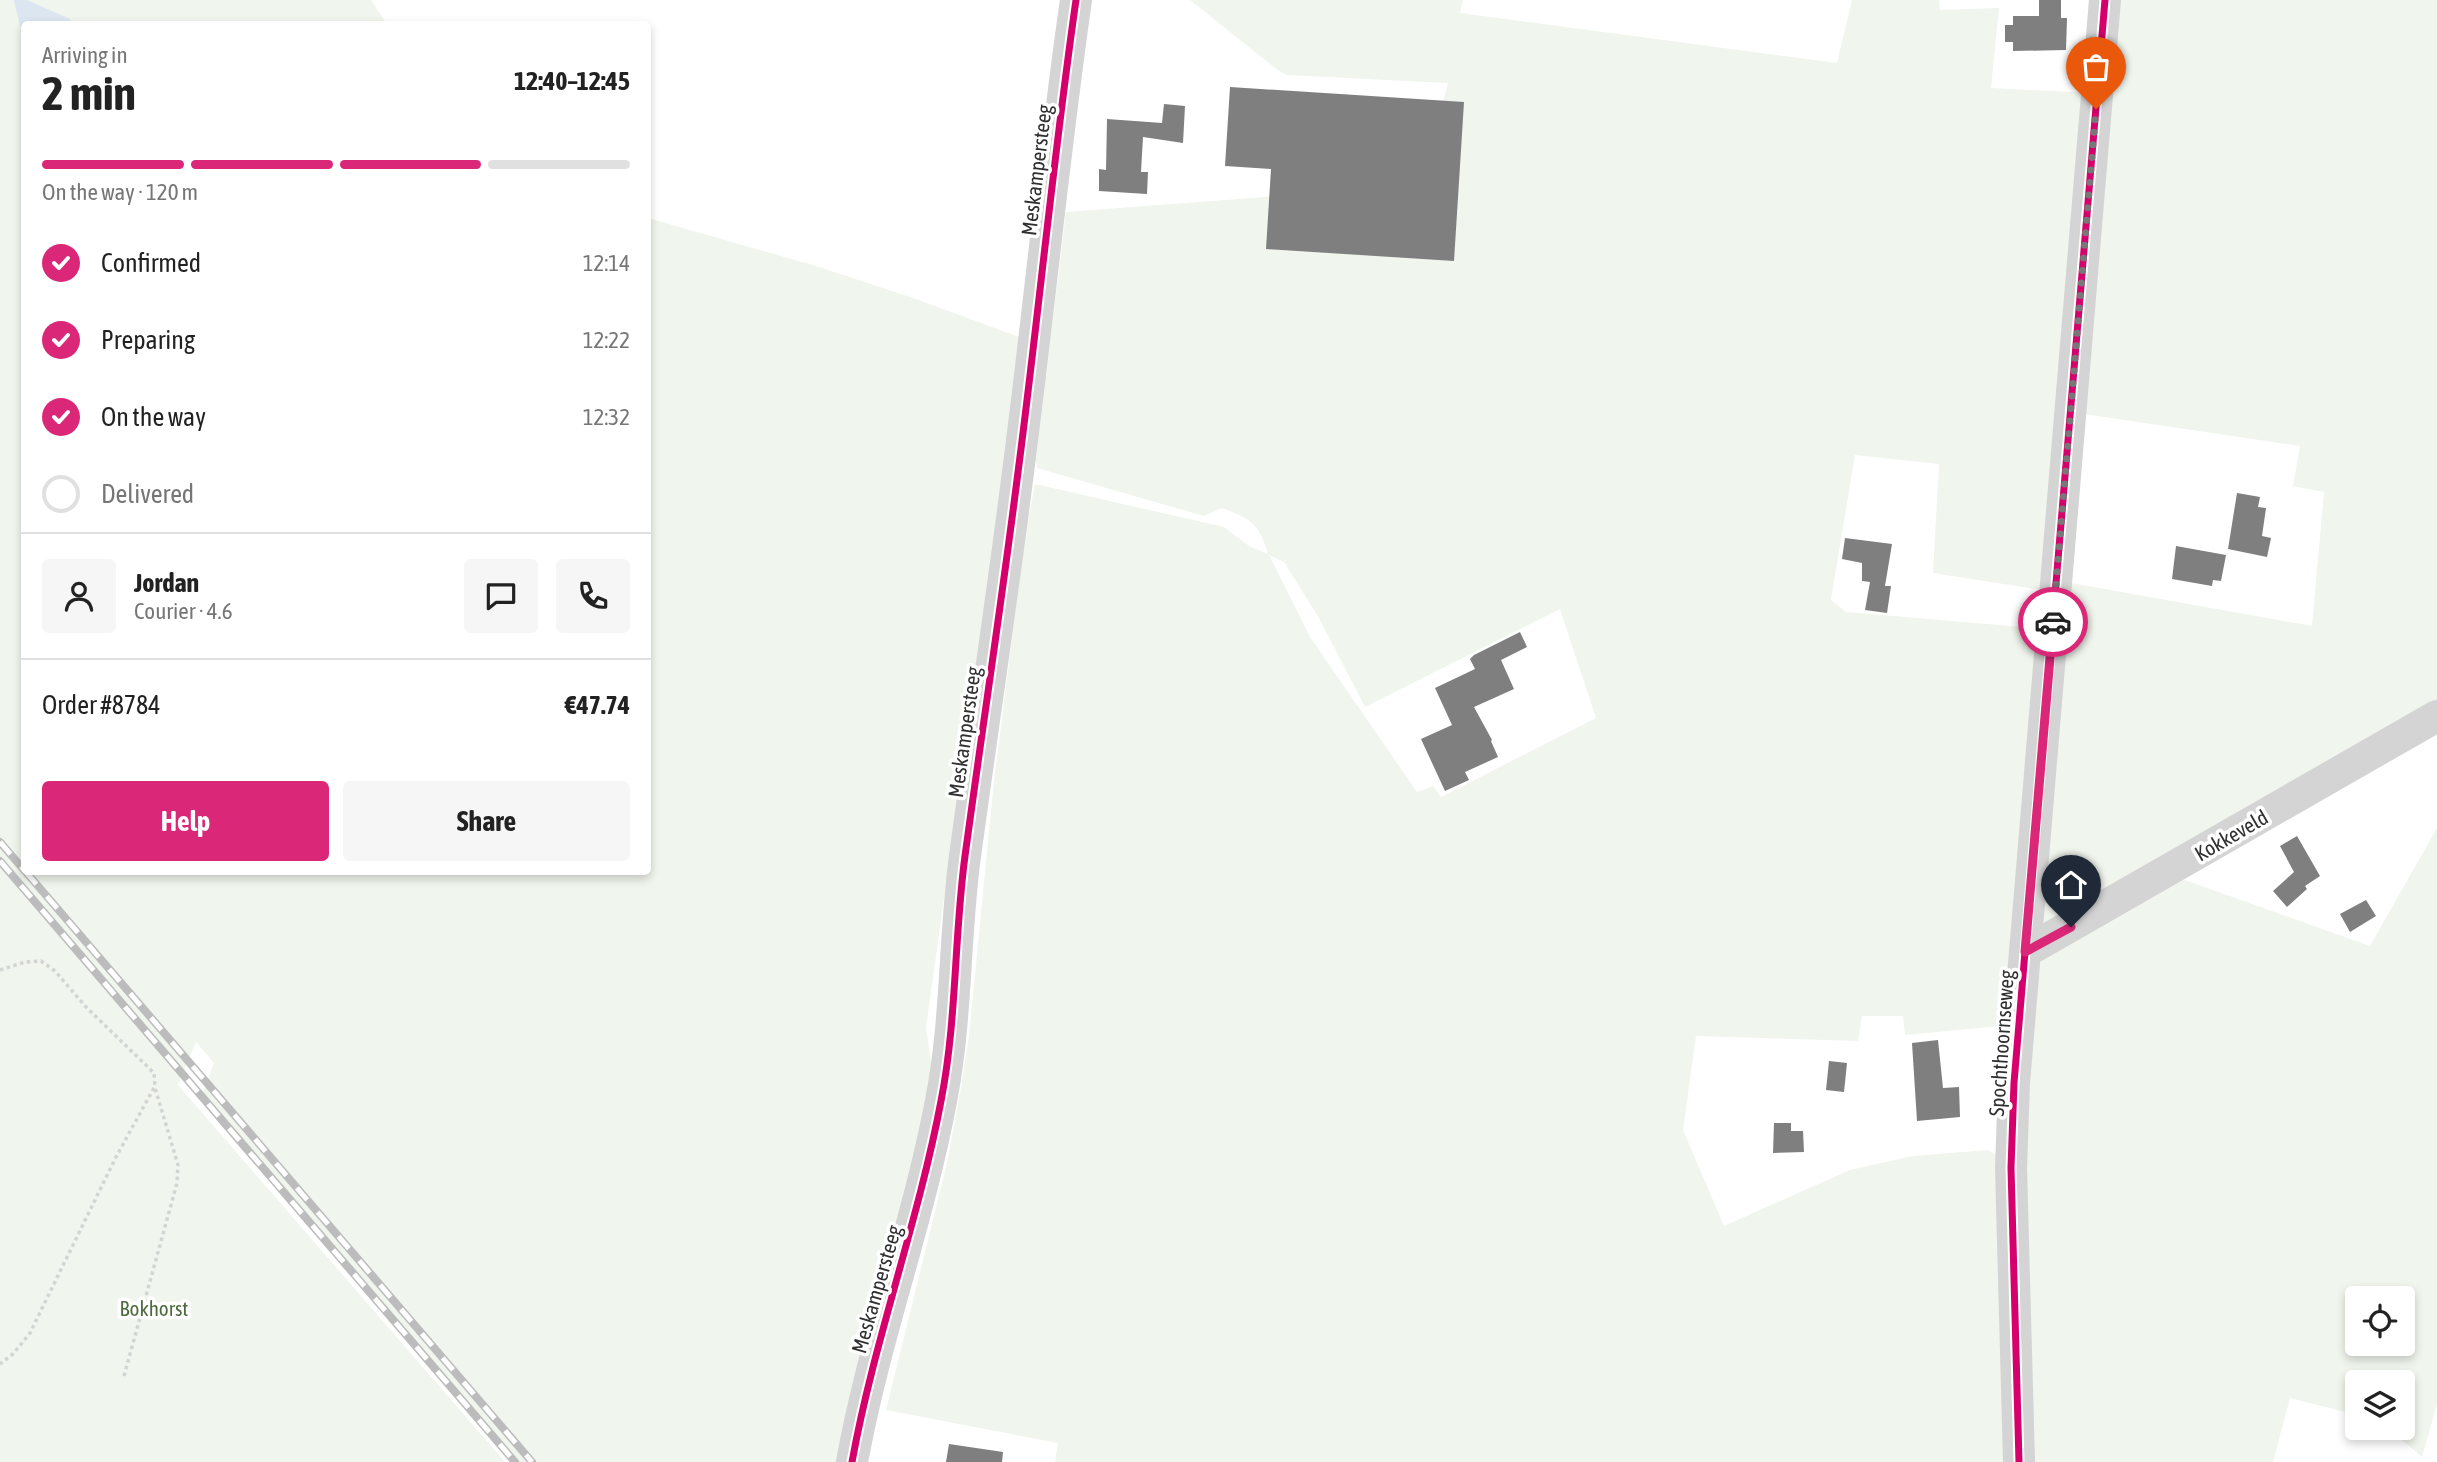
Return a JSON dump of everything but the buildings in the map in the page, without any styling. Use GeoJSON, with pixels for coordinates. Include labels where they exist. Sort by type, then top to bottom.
{"type":"FeatureCollection","features":[{"type":"Feature","properties":{"kind":"street","name":"Meskampersteeg"},"geometry":{"type":"LineString","coordinates":[[852,1462],[863,1400],[906,1253],[942,1098],[955,985],[964,863],[1017,479],[1055,147],[1076,0]]}},
{"type":"Feature","properties":{"kind":"street","name":"Spochthoornseweg"},"geometry":{"type":"LineString","coordinates":[[2019,1462],[2011,1146],[2105,0]]}},
{"type":"Feature","properties":{"kind":"street","name":"Kokkeveld"},"geometry":{"type":"LineString","coordinates":[[2025,952],[2437,716]]}},
{"type":"Feature","properties":{"kind":"path"},"geometry":{"type":"LineString","coordinates":[[0,970],[25,962],[41,961],[154,1073],[155,1086],[178,1165],[177,1183],[124,1376]]}},
{"type":"Feature","properties":{"kind":"path"},"geometry":{"type":"LineString","coordinates":[[0,1364],[13,1354],[30,1333],[116,1157],[155,1086]]}},
{"type":"Feature","properties":{"kind":"green space","name":"Bokhorst"},"geometry":{"type":"Polygon","coordinates":[[[0,0],[371,0],[385,21],[21,21],[21,875],[651,875],[651,219],[816,266],[1022,338],[926,1028],[933,1075],[845,1462],[516,1462],[202,1096],[214,1063],[196,1042],[178,1085],[505,1462],[0,1462],[0,0]]]}},
{"type":"Feature","properties":{"kind":"green space"},"geometry":{"type":"Polygon","coordinates":[[[1190,0],[1463,0],[1460,13],[1837,63],[1852,0],[1939,0],[1940,10],[1999,8],[1991,88],[2092,93],[2049,591],[1933,573],[1939,464],[1855,455],[1831,600],[1846,612],[2046,629],[2011,1025],[1905,1035],[1903,1016],[1862,1016],[1858,1041],[1696,1036],[1683,1130],[1724,1226],[1850,1170],[1913,1156],[1988,1150],[1997,1155],[2012,1462],[1055,1462],[1058,1443],[886,1410],[947,1163],[961,1088],[969,1036],[994,781],[1025,536],[1035,484],[1224,527],[1249,546],[1268,554],[1261,535],[1247,519],[1222,508],[1204,516],[1037,468],[1066,212],[1277,196],[1423,175],[1448,83],[1287,75],[1190,0]],[[1269,555],[1310,637],[1417,792],[1433,786],[1441,797],[1596,718],[1560,609],[1365,707],[1319,618],[1284,562],[1269,555]]]}},
{"type":"Feature","properties":{"kind":"green space"},"geometry":{"type":"Polygon","coordinates":[[[2120,0],[2437,0],[2437,707],[2047,925],[2043,912],[2071,583],[2312,626],[2324,492],[2293,486],[2300,446],[2084,414],[2120,0]]]}},
{"type":"Feature","properties":{"kind":"green space"},"geometry":{"type":"Polygon","coordinates":[[[2437,828],[2437,1404],[2422,1457],[2402,1440],[2415,1440],[2415,1370],[2345,1370],[2345,1412],[2290,1398],[2273,1462],[2029,1462],[2022,1164],[2034,974],[2045,955],[2179,878],[2370,946],[2437,828]]]}},
{"type":"Feature","properties":{"kind":"shaded area"},"geometry":{"type":"Polygon","coordinates":[[[14,0],[27,0],[70,19],[21,21],[21,31],[14,0]]]}},
{"type":"Feature","properties":{"kind":"railway"},"geometry":{"type":"LineString","coordinates":[[0,842],[21,866]]}},
{"type":"Feature","properties":{"kind":"railway"},"geometry":{"type":"LineString","coordinates":[[0,861],[515,1462]]}},
{"type":"Feature","properties":{"kind":"railway"},"geometry":{"type":"LineString","coordinates":[[29,875],[532,1462]]}},
{"type":"Feature","properties":{"kind":"cycle path"},"geometry":{"type":"LineString","coordinates":[[852,1462],[872,1371],[931,1147],[946,1071],[965,856],[1005,574],[1076,0]]}},
{"type":"Feature","properties":{"kind":"cycle path"},"geometry":{"type":"LineString","coordinates":[[2019,1462],[2011,1168],[2014,1083],[2105,0]]}},
{"type":"Feature","properties":{"kind":"way so far"},"geometry":{"type":"LineString","coordinates":[[2053,622],[2096,109]]}},
{"type":"Feature","properties":{"kind":"route"},"geometry":{"type":"LineString","coordinates":[[2053,622],[2025,952],[2071,927]]}}]}
